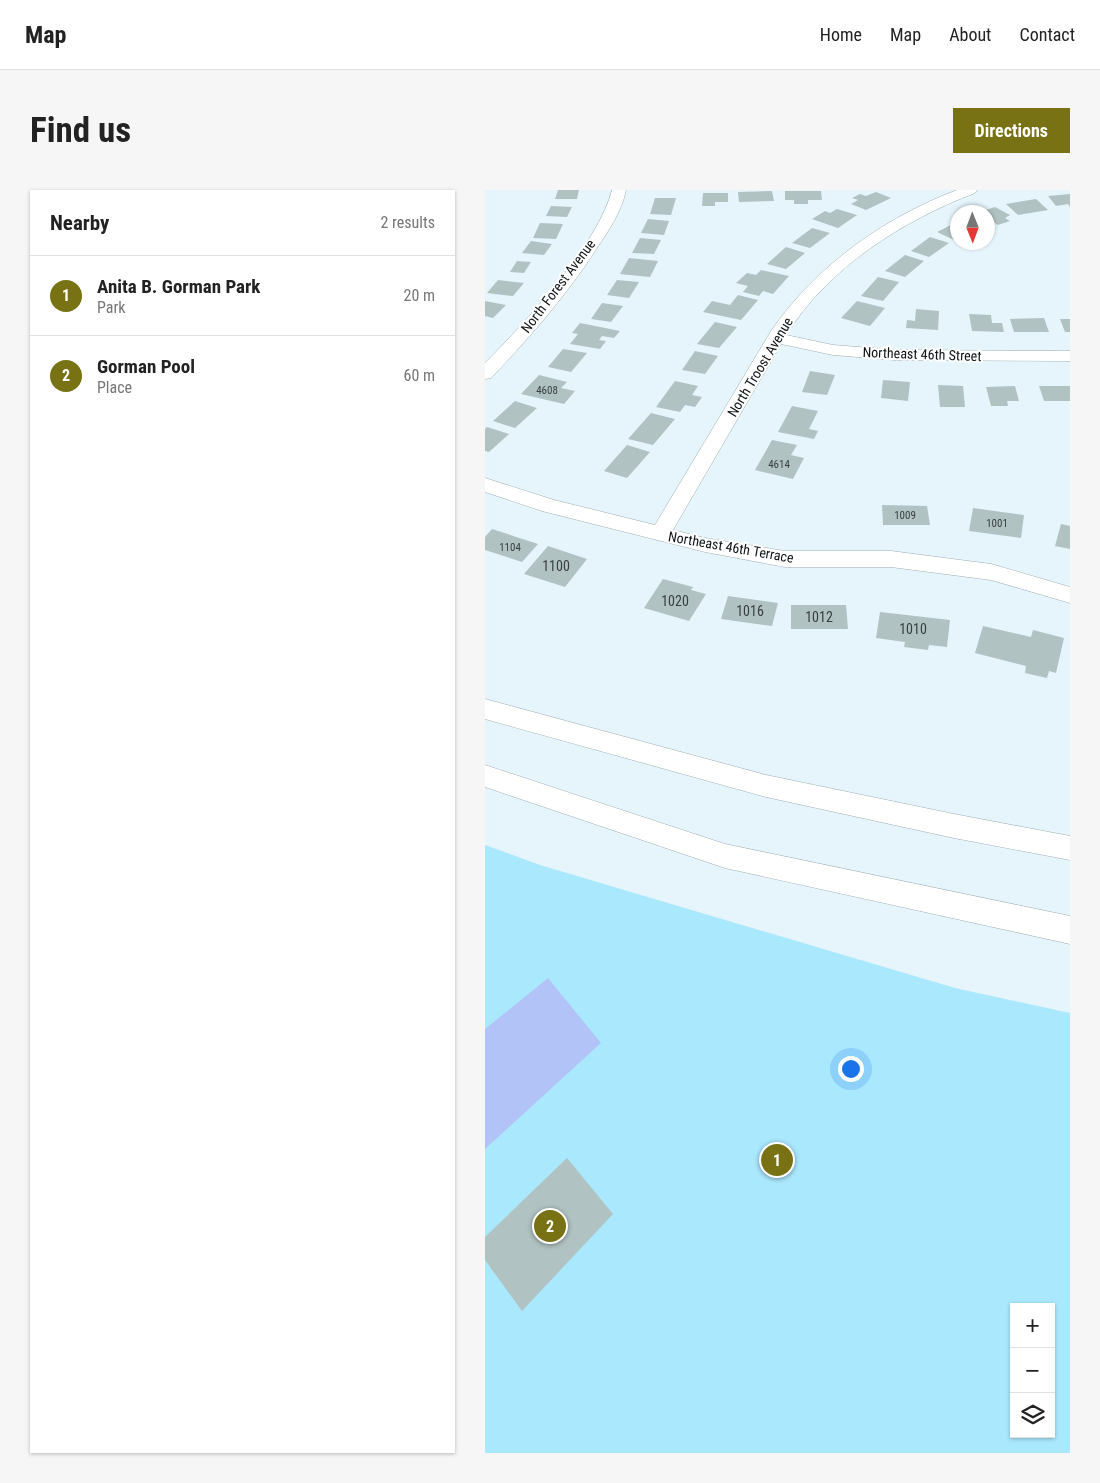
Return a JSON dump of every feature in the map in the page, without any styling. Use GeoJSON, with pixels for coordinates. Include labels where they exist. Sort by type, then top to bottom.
{"type":"FeatureCollection","features":[{"type":"Feature","properties":{"kind":"main road","name":"North Forest Avenue"},"geometry":{"type":"LineString","coordinates":[[485,374],[556,294],[611,214],[619,190]]}},
{"type":"Feature","properties":{"kind":"main road","name":"North Troost Avenue"},"geometry":{"type":"LineString","coordinates":[[660,534],[776,338],[795,310],[821,282],[873,239],[946,195],[970,190]]}},
{"type":"Feature","properties":{"kind":"main road","name":"Northeast 46th Street"},"geometry":{"type":"LineString","coordinates":[[776,338],[833,350],[895,355],[1070,356]]}},
{"type":"Feature","properties":{"kind":"main road","name":"Northeast 46th Terrace"},"geometry":{"type":"LineString","coordinates":[[485,485],[549,506],[705,545],[785,559],[891,559],[991,572],[1070,595]]}},
{"type":"Feature","properties":{"kind":"main road"},"geometry":{"type":"LineString","coordinates":[[485,709],[766,786],[1070,848]]}},
{"type":"Feature","properties":{"kind":"main road"},"geometry":{"type":"LineString","coordinates":[[485,776],[725,856],[1070,930]]}},
{"type":"Feature","properties":{"kind":"shaded area"},"geometry":{"type":"Polygon","coordinates":[[[485,845],[540,865],[955,988],[1070,1013],[1070,1453],[485,1453],[485,845]]]}},
{"type":"Feature","properties":{"kind":"shaded area"},"geometry":{"type":"Polygon","coordinates":[[[548,978],[601,1043],[485,1149],[485,1029],[548,978]]]}},
{"type":"Feature","properties":{"kind":"building"},"geometry":{"type":"Polygon","coordinates":[[[558,190],[579,190],[577,199],[555,199],[558,190]]]}},
{"type":"Feature","properties":{"kind":"building"},"geometry":{"type":"Polygon","coordinates":[[[772,191],[774,201],[739,202],[738,192],[772,191]]]}},
{"type":"Feature","properties":{"kind":"building"},"geometry":{"type":"Polygon","coordinates":[[[785,191],[821,191],[822,200],[808,200],[808,204],[794,204],[794,200],[785,200],[785,191]]]}},
{"type":"Feature","properties":{"kind":"building"},"geometry":{"type":"Polygon","coordinates":[[[876,192],[891,198],[866,210],[851,204],[858,200],[852,198],[860,194],[866,196],[876,192]]]}},
{"type":"Feature","properties":{"kind":"building"},"geometry":{"type":"Polygon","coordinates":[[[703,193],[728,193],[728,202],[715,202],[715,206],[702,206],[703,193]]]}},
{"type":"Feature","properties":{"kind":"building"},"geometry":{"type":"Polygon","coordinates":[[[1070,194],[1070,207],[1068,204],[1056,206],[1048,196],[1070,194]]]}},
{"type":"Feature","properties":{"kind":"building"},"geometry":{"type":"Polygon","coordinates":[[[655,198],[676,198],[671,215],[650,214],[655,198]]]}},
{"type":"Feature","properties":{"kind":"building"},"geometry":{"type":"Polygon","coordinates":[[[1036,199],[1048,210],[1018,215],[1006,204],[1036,199]]]}},
{"type":"Feature","properties":{"kind":"building"},"geometry":{"type":"Polygon","coordinates":[[[551,206],[572,207],[567,217],[546,216],[551,206]]]}},
{"type":"Feature","properties":{"kind":"building"},"geometry":{"type":"Polygon","coordinates":[[[995,207],[1010,215],[1005,218],[1010,221],[998,225],[995,223],[995,207]]]}},
{"type":"Feature","properties":{"kind":"building"},"geometry":{"type":"Polygon","coordinates":[[[837,209],[857,215],[838,228],[812,219],[825,211],[830,213],[837,209]]]}},
{"type":"Feature","properties":{"kind":"building"},"geometry":{"type":"Polygon","coordinates":[[[648,219],[669,221],[664,235],[641,233],[648,219]]]}},
{"type":"Feature","properties":{"kind":"building"},"geometry":{"type":"Polygon","coordinates":[[[540,223],[563,224],[556,239],[533,238],[540,223]]]}},
{"type":"Feature","properties":{"kind":"building"},"geometry":{"type":"Polygon","coordinates":[[[950,226],[950,238],[937,232],[950,226]]]}},
{"type":"Feature","properties":{"kind":"building"},"geometry":{"type":"Polygon","coordinates":[[[812,228],[830,233],[810,248],[792,243],[812,228]]]}},
{"type":"Feature","properties":{"kind":"building"},"geometry":{"type":"Polygon","coordinates":[[[930,237],[949,243],[929,257],[911,251],[930,237]]]}},
{"type":"Feature","properties":{"kind":"building"},"geometry":{"type":"Polygon","coordinates":[[[640,238],[661,240],[654,254],[632,253],[640,238]]]}},
{"type":"Feature","properties":{"kind":"building"},"geometry":{"type":"Polygon","coordinates":[[[531,241],[552,244],[544,255],[522,253],[531,241]]]}},
{"type":"Feature","properties":{"kind":"building"},"geometry":{"type":"Polygon","coordinates":[[[786,247],[805,253],[786,269],[767,264],[786,247]]]}},
{"type":"Feature","properties":{"kind":"building"},"geometry":{"type":"Polygon","coordinates":[[[905,255],[924,261],[905,277],[885,271],[905,255]]]}},
{"type":"Feature","properties":{"kind":"building"},"geometry":{"type":"Polygon","coordinates":[[[629,258],[658,261],[650,277],[620,274],[629,258]]]}},
{"type":"Feature","properties":{"kind":"building"},"geometry":{"type":"Polygon","coordinates":[[[517,261],[531,262],[524,273],[510,272],[517,261]]]}},
{"type":"Feature","properties":{"kind":"building"},"geometry":{"type":"Polygon","coordinates":[[[761,270],[789,276],[773,294],[763,291],[759,296],[743,292],[748,286],[736,283],[747,273],[756,275],[761,270]]]}},
{"type":"Feature","properties":{"kind":"building"},"geometry":{"type":"Polygon","coordinates":[[[878,277],[899,282],[883,301],[861,296],[878,277]]]}},
{"type":"Feature","properties":{"kind":"building"},"geometry":{"type":"Polygon","coordinates":[[[498,280],[524,283],[513,296],[487,293],[498,280]]]}},
{"type":"Feature","properties":{"kind":"building"},"geometry":{"type":"Polygon","coordinates":[[[617,280],[639,282],[629,298],[607,295],[617,280]]]}},
{"type":"Feature","properties":{"kind":"building"},"geometry":{"type":"Polygon","coordinates":[[[738,295],[758,300],[741,320],[703,312],[712,301],[730,305],[738,295]]]}},
{"type":"Feature","properties":{"kind":"building"},"geometry":{"type":"Polygon","coordinates":[[[485,301],[506,305],[493,318],[485,316],[485,301]]]}},
{"type":"Feature","properties":{"kind":"building"},"geometry":{"type":"Polygon","coordinates":[[[857,301],[885,308],[870,326],[841,318],[857,301]]]}},
{"type":"Feature","properties":{"kind":"building"},"geometry":{"type":"Polygon","coordinates":[[[602,303],[623,306],[611,322],[591,319],[602,303]]]}},
{"type":"Feature","properties":{"kind":"building"},"geometry":{"type":"Polygon","coordinates":[[[916,309],[939,311],[938,330],[906,328],[907,320],[915,321],[916,309]]]}},
{"type":"Feature","properties":{"kind":"building"},"geometry":{"type":"Polygon","coordinates":[[[969,314],[991,315],[992,323],[1002,323],[1004,332],[972,331],[969,314]]]}},
{"type":"Feature","properties":{"kind":"building"},"geometry":{"type":"Polygon","coordinates":[[[1044,318],[1049,332],[1014,332],[1010,319],[1044,318]]]}},
{"type":"Feature","properties":{"kind":"building"},"geometry":{"type":"Polygon","coordinates":[[[1060,319],[1070,319],[1070,332],[1065,332],[1060,319]]]}},
{"type":"Feature","properties":{"kind":"building"},"geometry":{"type":"Polygon","coordinates":[[[715,322],[737,327],[719,348],[697,344],[715,322]]]}},
{"type":"Feature","properties":{"kind":"building"},"geometry":{"type":"Polygon","coordinates":[[[580,323],[620,331],[614,338],[602,336],[599,340],[606,341],[600,349],[570,344],[578,334],[572,333],[580,323]]]}},
{"type":"Feature","properties":{"kind":"building"},"geometry":{"type":"Polygon","coordinates":[[[563,349],[587,353],[571,372],[548,367],[563,349]]]}},
{"type":"Feature","properties":{"kind":"building"},"geometry":{"type":"Polygon","coordinates":[[[695,351],[718,356],[705,374],[682,370],[695,351]]]}},
{"type":"Feature","properties":{"kind":"building"},"geometry":{"type":"Polygon","coordinates":[[[810,371],[835,375],[827,395],[802,392],[810,371]]]}},
{"type":"Feature","properties":{"kind":"building"},"geometry":{"type":"Polygon","coordinates":[[[539,375],[567,382],[561,388],[575,391],[564,404],[521,394],[539,375]]]}},
{"type":"Feature","properties":{"kind":"building"},"geometry":{"type":"Polygon","coordinates":[[[883,380],[910,382],[908,401],[881,398],[883,380]]]}},
{"type":"Feature","properties":{"kind":"building"},"geometry":{"type":"Polygon","coordinates":[[[675,381],[698,386],[692,395],[702,397],[695,407],[685,405],[680,412],[656,407],[675,381]]]}},
{"type":"Feature","properties":{"kind":"building"},"geometry":{"type":"Polygon","coordinates":[[[938,385],[963,386],[965,407],[940,407],[938,385]]]}},
{"type":"Feature","properties":{"kind":"building"},"geometry":{"type":"Polygon","coordinates":[[[1015,386],[1019,401],[1007,401],[1008,406],[991,406],[986,387],[1015,386]]]}},
{"type":"Feature","properties":{"kind":"building"},"geometry":{"type":"Polygon","coordinates":[[[1039,386],[1070,386],[1070,401],[1044,401],[1039,386]]]}},
{"type":"Feature","properties":{"kind":"building"},"geometry":{"type":"Polygon","coordinates":[[[515,401],[537,408],[515,428],[493,421],[515,401]]]}},
{"type":"Feature","properties":{"kind":"building"},"geometry":{"type":"Polygon","coordinates":[[[792,406],[818,411],[809,429],[818,431],[814,439],[778,432],[792,406]]]}},
{"type":"Feature","properties":{"kind":"building"},"geometry":{"type":"Polygon","coordinates":[[[651,413],[675,419],[653,445],[628,439],[651,413]]]}},
{"type":"Feature","properties":{"kind":"building"},"geometry":{"type":"Polygon","coordinates":[[[487,427],[509,434],[489,452],[485,451],[485,429],[487,427]]]}},
{"type":"Feature","properties":{"kind":"building"},"geometry":{"type":"Polygon","coordinates":[[[772,440],[797,445],[791,455],[804,458],[793,479],[755,470],[772,440]]]}},
{"type":"Feature","properties":{"kind":"building"},"geometry":{"type":"Polygon","coordinates":[[[627,445],[650,452],[627,478],[604,471],[627,445]]]}},
{"type":"Feature","properties":{"kind":"building"},"geometry":{"type":"Polygon","coordinates":[[[882,505],[927,506],[930,525],[883,525],[882,505]]]}},
{"type":"Feature","properties":{"kind":"building"},"geometry":{"type":"Polygon","coordinates":[[[973,508],[1024,515],[1021,538],[969,531],[973,508]]]}},
{"type":"Feature","properties":{"kind":"building"},"geometry":{"type":"Polygon","coordinates":[[[1061,524],[1070,526],[1070,549],[1055,546],[1061,524]]]}},
{"type":"Feature","properties":{"kind":"building"},"geometry":{"type":"Polygon","coordinates":[[[492,529],[538,544],[522,562],[485,550],[485,537],[492,529]]]}},
{"type":"Feature","properties":{"kind":"building"},"geometry":{"type":"Polygon","coordinates":[[[548,546],[587,559],[565,587],[524,574],[548,546]]]}},
{"type":"Feature","properties":{"kind":"building"},"geometry":{"type":"Polygon","coordinates":[[[663,579],[693,587],[691,590],[706,594],[689,621],[644,608],[663,579]]]}},
{"type":"Feature","properties":{"kind":"building"},"geometry":{"type":"Polygon","coordinates":[[[728,596],[778,603],[772,626],[721,619],[728,596]]]}},
{"type":"Feature","properties":{"kind":"building"},"geometry":{"type":"Polygon","coordinates":[[[791,605],[846,605],[848,629],[791,629],[791,605]]]}},
{"type":"Feature","properties":{"kind":"building"},"geometry":{"type":"Polygon","coordinates":[[[880,612],[950,620],[947,647],[929,645],[928,650],[904,647],[905,642],[876,638],[880,612]]]}},
{"type":"Feature","properties":{"kind":"building"},"geometry":{"type":"Polygon","coordinates":[[[983,626],[1031,637],[1033,630],[1064,638],[1056,673],[1049,671],[1047,678],[1025,673],[1026,666],[975,653],[983,626]]]}},
{"type":"Feature","properties":{"kind":"building"},"geometry":{"type":"Polygon","coordinates":[[[567,1158],[613,1214],[522,1311],[485,1260],[485,1237],[567,1158]]]}},
{"type":"Feature","properties":{"kind":"place","name":"Anita B. Gorman Park"},"geometry":{"type":"Point","coordinates":[777,1160]}},
{"type":"Feature","properties":{"kind":"place","name":"Gorman Pool"},"geometry":{"type":"Point","coordinates":[550,1226]}}]}
